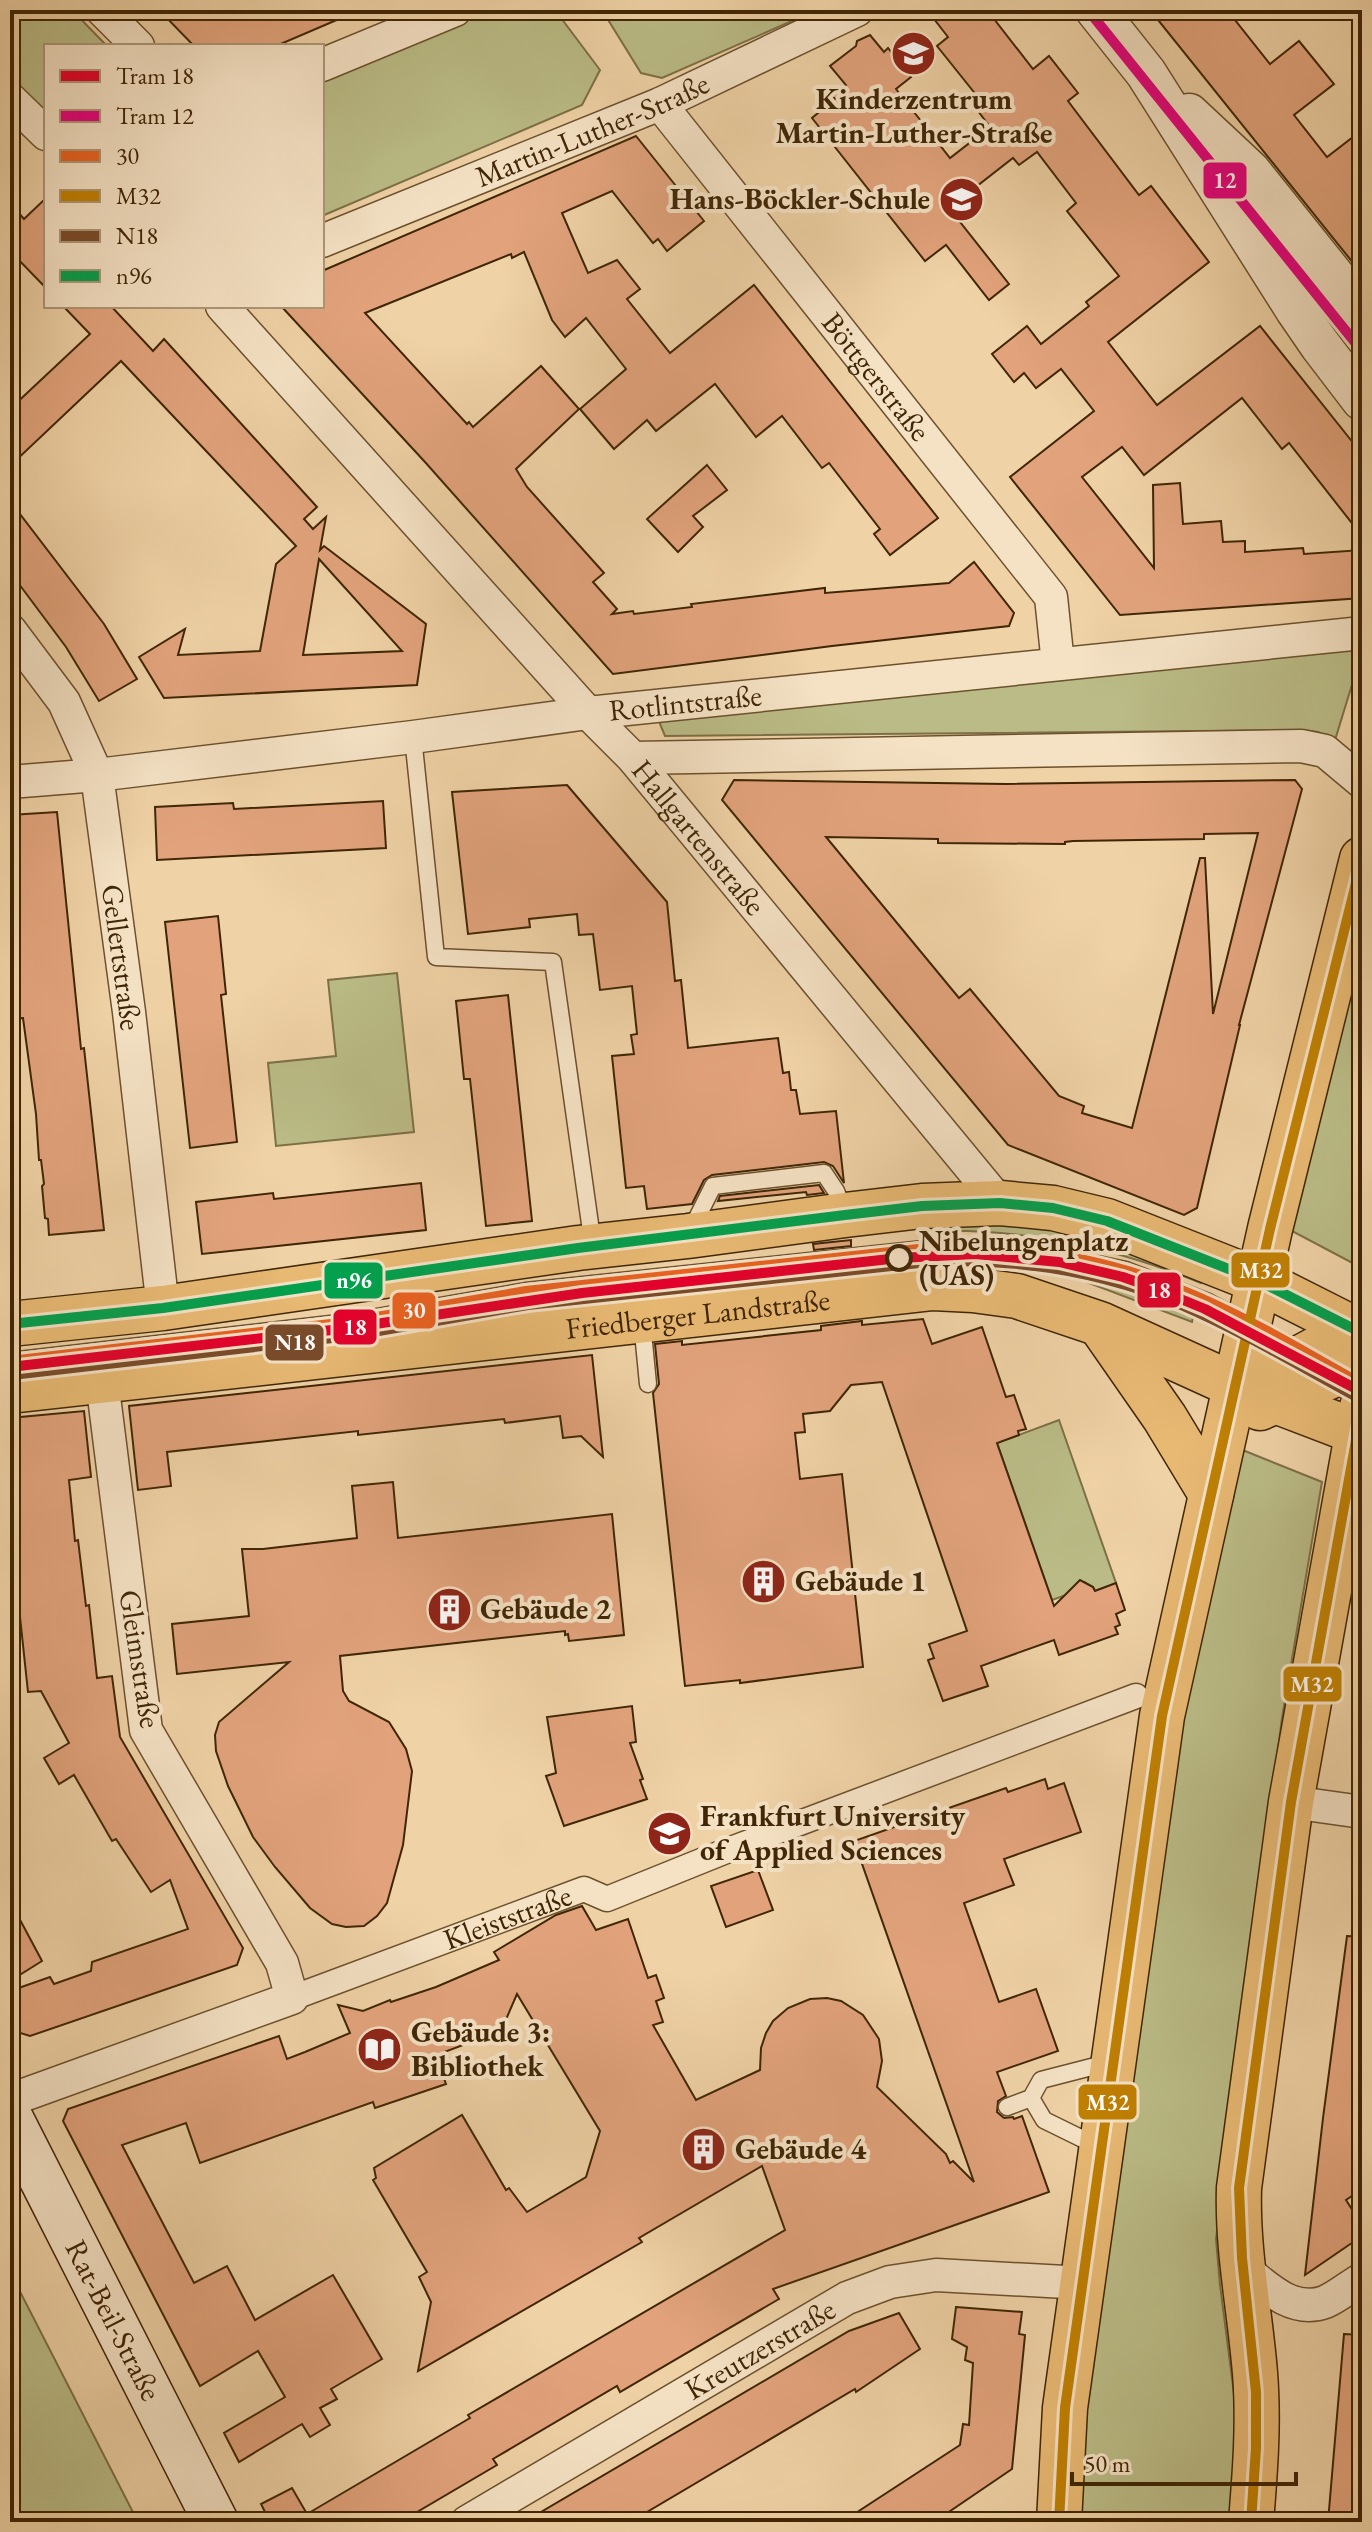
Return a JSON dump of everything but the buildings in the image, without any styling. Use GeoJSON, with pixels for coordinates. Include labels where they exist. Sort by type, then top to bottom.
{"type":"FeatureCollection","features":[{"type":"Feature","properties":{"kind":"main road"},"geometry":{"type":"LineString","coordinates":[[1246,1404],[1249,1323],[1362,859]]}},
{"type":"Feature","properties":{"kind":"main road"},"geometry":{"type":"LineString","coordinates":[[10,1324],[163,1308],[845,1215],[922,1206],[1000,1203],[1053,1208],[1107,1221],[1259,1281],[1353,1373]]}},
{"type":"Feature","properties":{"kind":"main road","name":"Friedberger Landstraße"},"geometry":{"type":"LineString","coordinates":[[10,1391],[933,1288],[1017,1296],[1100,1324],[1246,1404],[1353,1373]]}},
{"type":"Feature","properties":{"kind":"main road"},"geometry":{"type":"LineString","coordinates":[[1100,1324],[1165,1418],[1211,1494]]}},
{"type":"Feature","properties":{"kind":"main road"},"geometry":{"type":"LineString","coordinates":[[1059,2522],[1065,2408],[1162,1716],[1211,1494],[1246,1404],[1266,1367],[1353,1373]]}},
{"type":"Feature","properties":{"kind":"main road"},"geometry":{"type":"LineString","coordinates":[[1251,2522],[1255,2374],[1238,2227],[1239,2188],[1353,1373]]}},
{"type":"Feature","properties":{"kind":"main road","name":"Rat-Beil-Straße"},"geometry":{"type":"LineString","coordinates":[[10,2117],[216,2522]]}},
{"type":"Feature","properties":{"kind":"street"},"geometry":{"type":"LineString","coordinates":[[102,10],[136,44]]}},
{"type":"Feature","properties":{"kind":"street"},"geometry":{"type":"LineString","coordinates":[[324,64],[455,10]]}},
{"type":"Feature","properties":{"kind":"street","name":"Martin-Luther-Straße"},"geometry":{"type":"LineString","coordinates":[[324,240],[660,104],[857,10]]}},
{"type":"Feature","properties":{"kind":"street"},"geometry":{"type":"LineString","coordinates":[[1096,10],[1146,73],[1296,310],[1362,400]]}},
{"type":"Feature","properties":{"kind":"street"},"geometry":{"type":"LineString","coordinates":[[1146,73],[1250,171],[1362,311]]}},
{"type":"Feature","properties":{"kind":"street"},"geometry":{"type":"LineString","coordinates":[[10,99],[44,132]]}},
{"type":"Feature","properties":{"kind":"street","name":"Böttgerstraße"},"geometry":{"type":"LineString","coordinates":[[660,104],[1051,597],[1058,664]]}},
{"type":"Feature","properties":{"kind":"street","name":"Hallgartenstraße"},"geometry":{"type":"LineString","coordinates":[[224,308],[588,713],[633,758],[1000,1203]]}},
{"type":"Feature","properties":{"kind":"street","name":"Gellertstraße"},"geometry":{"type":"LineString","coordinates":[[10,630],[64,702],[97,775],[129,1012],[163,1308]]}},
{"type":"Feature","properties":{"kind":"street","name":"Rotlintstraße"},"geometry":{"type":"LineString","coordinates":[[10,782],[97,775],[588,713],[1362,633]]}},
{"type":"Feature","properties":{"kind":"street","name":"Rotlintstraße"},"geometry":{"type":"LineString","coordinates":[[633,758],[1301,746],[1325,751],[1362,782]]}},
{"type":"Feature","properties":{"kind":"street","name":"Gleimstraße"},"geometry":{"type":"LineString","coordinates":[[102,1381],[146,1730],[282,1963],[292,1998]]}},
{"type":"Feature","properties":{"kind":"street","name":"Kleiststraße"},"geometry":{"type":"LineString","coordinates":[[10,2100],[584,1889],[607,1899],[1136,1696]]}},
{"type":"Feature","properties":{"kind":"street"},"geometry":{"type":"LineString","coordinates":[[1291,1802],[1362,1812]]}},
{"type":"Feature","properties":{"kind":"street"},"geometry":{"type":"LineString","coordinates":[[1242,2267],[1278,2297],[1300,2304],[1324,2303],[1362,2279]]}},
{"type":"Feature","properties":{"kind":"street","name":"Kreutzerstraße"},"geometry":{"type":"LineString","coordinates":[[467,2522],[847,2298],[875,2287],[936,2275],[1084,2283]]}},
{"type":"Feature","properties":{"kind":"lane"},"geometry":{"type":"LineString","coordinates":[[413,737],[436,957],[553,962],[593,1247]]}},
{"type":"Feature","properties":{"kind":"lane","name":"Friedberger Landstraße"},"geometry":{"type":"LineString","coordinates":[[10,1361],[348,1322],[473,1299],[567,1286],[952,1246],[1026,1249],[1126,1270],[1183,1291],[1353,1373]]}},
{"type":"Feature","properties":{"kind":"lane"},"geometry":{"type":"LineString","coordinates":[[642,1321],[648,1384]]}},
{"type":"Feature","properties":{"kind":"lane"},"geometry":{"type":"LineString","coordinates":[[1007,2107],[1031,2098],[1041,2080],[1114,2062]]}},
{"type":"Feature","properties":{"kind":"lane"},"geometry":{"type":"LineString","coordinates":[[1031,2098],[1044,2120],[1102,2149]]}},
{"type":"Feature","properties":{"kind":"green space"},"geometry":{"type":"Polygon","coordinates":[[[10,10],[72,10],[105,44],[44,44],[44,124],[10,89],[10,10]]]}},
{"type":"Feature","properties":{"kind":"green space"},"geometry":{"type":"Polygon","coordinates":[[[478,10],[555,10],[600,70],[582,105],[324,215],[324,77],[478,10]]]}},
{"type":"Feature","properties":{"kind":"green space"},"geometry":{"type":"Polygon","coordinates":[[[602,10],[817,10],[662,78],[641,73],[602,10]]]}},
{"type":"Feature","properties":{"kind":"green space"},"geometry":{"type":"Polygon","coordinates":[[[1362,640],[1362,652],[1335,740],[1318,732],[1303,730],[665,736],[660,724],[665,713],[1362,640]]]}},
{"type":"Feature","properties":{"kind":"green space"},"geometry":{"type":"Polygon","coordinates":[[[1362,944],[1362,1268],[1290,1230],[1362,944]]]}},
{"type":"Feature","properties":{"kind":"green space"},"geometry":{"type":"Polygon","coordinates":[[[397,973],[414,1132],[276,1146],[268,1063],[336,1056],[328,980],[397,973]]]}},
{"type":"Feature","properties":{"kind":"green space"},"geometry":{"type":"Polygon","coordinates":[[[936,1219],[1063,1229],[1205,1276],[1201,1283],[1137,1260],[1039,1237],[937,1231],[936,1219]]]}},
{"type":"Feature","properties":{"kind":"green space"},"geometry":{"type":"Polygon","coordinates":[[[1087,1278],[1120,1284],[1194,1312],[1192,1322],[1086,1282],[1087,1278]]]}},
{"type":"Feature","properties":{"kind":"green space"},"geometry":{"type":"Polygon","coordinates":[[[1059,1420],[1116,1583],[1095,1591],[1084,1582],[1072,1593],[1052,1600],[997,1443],[1059,1420]]]}},
{"type":"Feature","properties":{"kind":"green space"},"geometry":{"type":"Polygon","coordinates":[[[1241,1452],[1322,1482],[1282,1718],[1216,2239],[1237,2417],[1235,2522],[1075,2522],[1077,2463],[1168,1754],[1241,1452]]]}},
{"type":"Feature","properties":{"kind":"green space"},"geometry":{"type":"Polygon","coordinates":[[[10,2272],[138,2522],[10,2522],[10,2272]]]}},
{"type":"Feature","properties":{"kind":"tram line","name":"12"},"geometry":{"type":"LineString","coordinates":[[1088,10],[1362,351]]}},
{"type":"Feature","properties":{"kind":"tram line","name":"18"},"geometry":{"type":"LineString","coordinates":[[10,1367],[349,1328],[582,1293],[899,1258],[975,1254],[1059,1262],[1123,1277],[1154,1288],[1205,1309],[1362,1392]]}},
{"type":"Feature","properties":{"kind":"transit line","name":"M32"},"geometry":{"type":"LineString","coordinates":[[1059,2522],[1065,2408],[1162,1716],[1270,1229],[1362,859]]}},
{"type":"Feature","properties":{"kind":"transit line","name":"n96"},"geometry":{"type":"LineString","coordinates":[[10,1324],[163,1308],[578,1248],[845,1215],[922,1206],[1000,1203],[1053,1208],[1107,1221],[1259,1281],[1362,1333]]}},
{"type":"Feature","properties":{"kind":"transit line","name":"30"},"geometry":{"type":"LineString","coordinates":[[10,1361],[348,1322],[526,1291],[961,1247],[1058,1255],[1153,1279],[1230,1312],[1362,1384]]}},
{"type":"Feature","properties":{"kind":"transit line","name":"N18"},"geometry":{"type":"LineString","coordinates":[[12,1375],[350,1336],[528,1305],[962,1261],[1058,1269],[1151,1293],[1225,1326],[1355,1396]]}},
{"type":"Feature","properties":{"kind":"transit line","name":"M32"},"geometry":{"type":"LineString","coordinates":[[1251,2522],[1256,2392],[1242,2258],[1239,2188],[1291,1802],[1362,1407]]}},
{"type":"Feature","properties":{"kind":"place","name":"Kinderzentrum Martin-Luther-Straße"},"geometry":{"type":"Point","coordinates":[914,53]}},
{"type":"Feature","properties":{"kind":"place","name":"Hans-Böckler-Schule"},"geometry":{"type":"Point","coordinates":[961,199]}},
{"type":"Feature","properties":{"kind":"place","name":"Nibelungenplatz (UAS)"},"geometry":{"type":"Point","coordinates":[899,1258]}},
{"type":"Feature","properties":{"kind":"place","name":"Gebäude 1"},"geometry":{"type":"Point","coordinates":[764,1581]}},
{"type":"Feature","properties":{"kind":"place","name":"Gebäude 2"},"geometry":{"type":"Point","coordinates":[449,1609]}},
{"type":"Feature","properties":{"kind":"place","name":"Frankfurt University of Applied Sciences"},"geometry":{"type":"Point","coordinates":[669,1833]}},
{"type":"Feature","properties":{"kind":"place","name":"Gebäude 3: Bibliothek"},"geometry":{"type":"Point","coordinates":[380,2049]}},
{"type":"Feature","properties":{"kind":"place","name":"Gebäude 4"},"geometry":{"type":"Point","coordinates":[704,2149]}}]}
